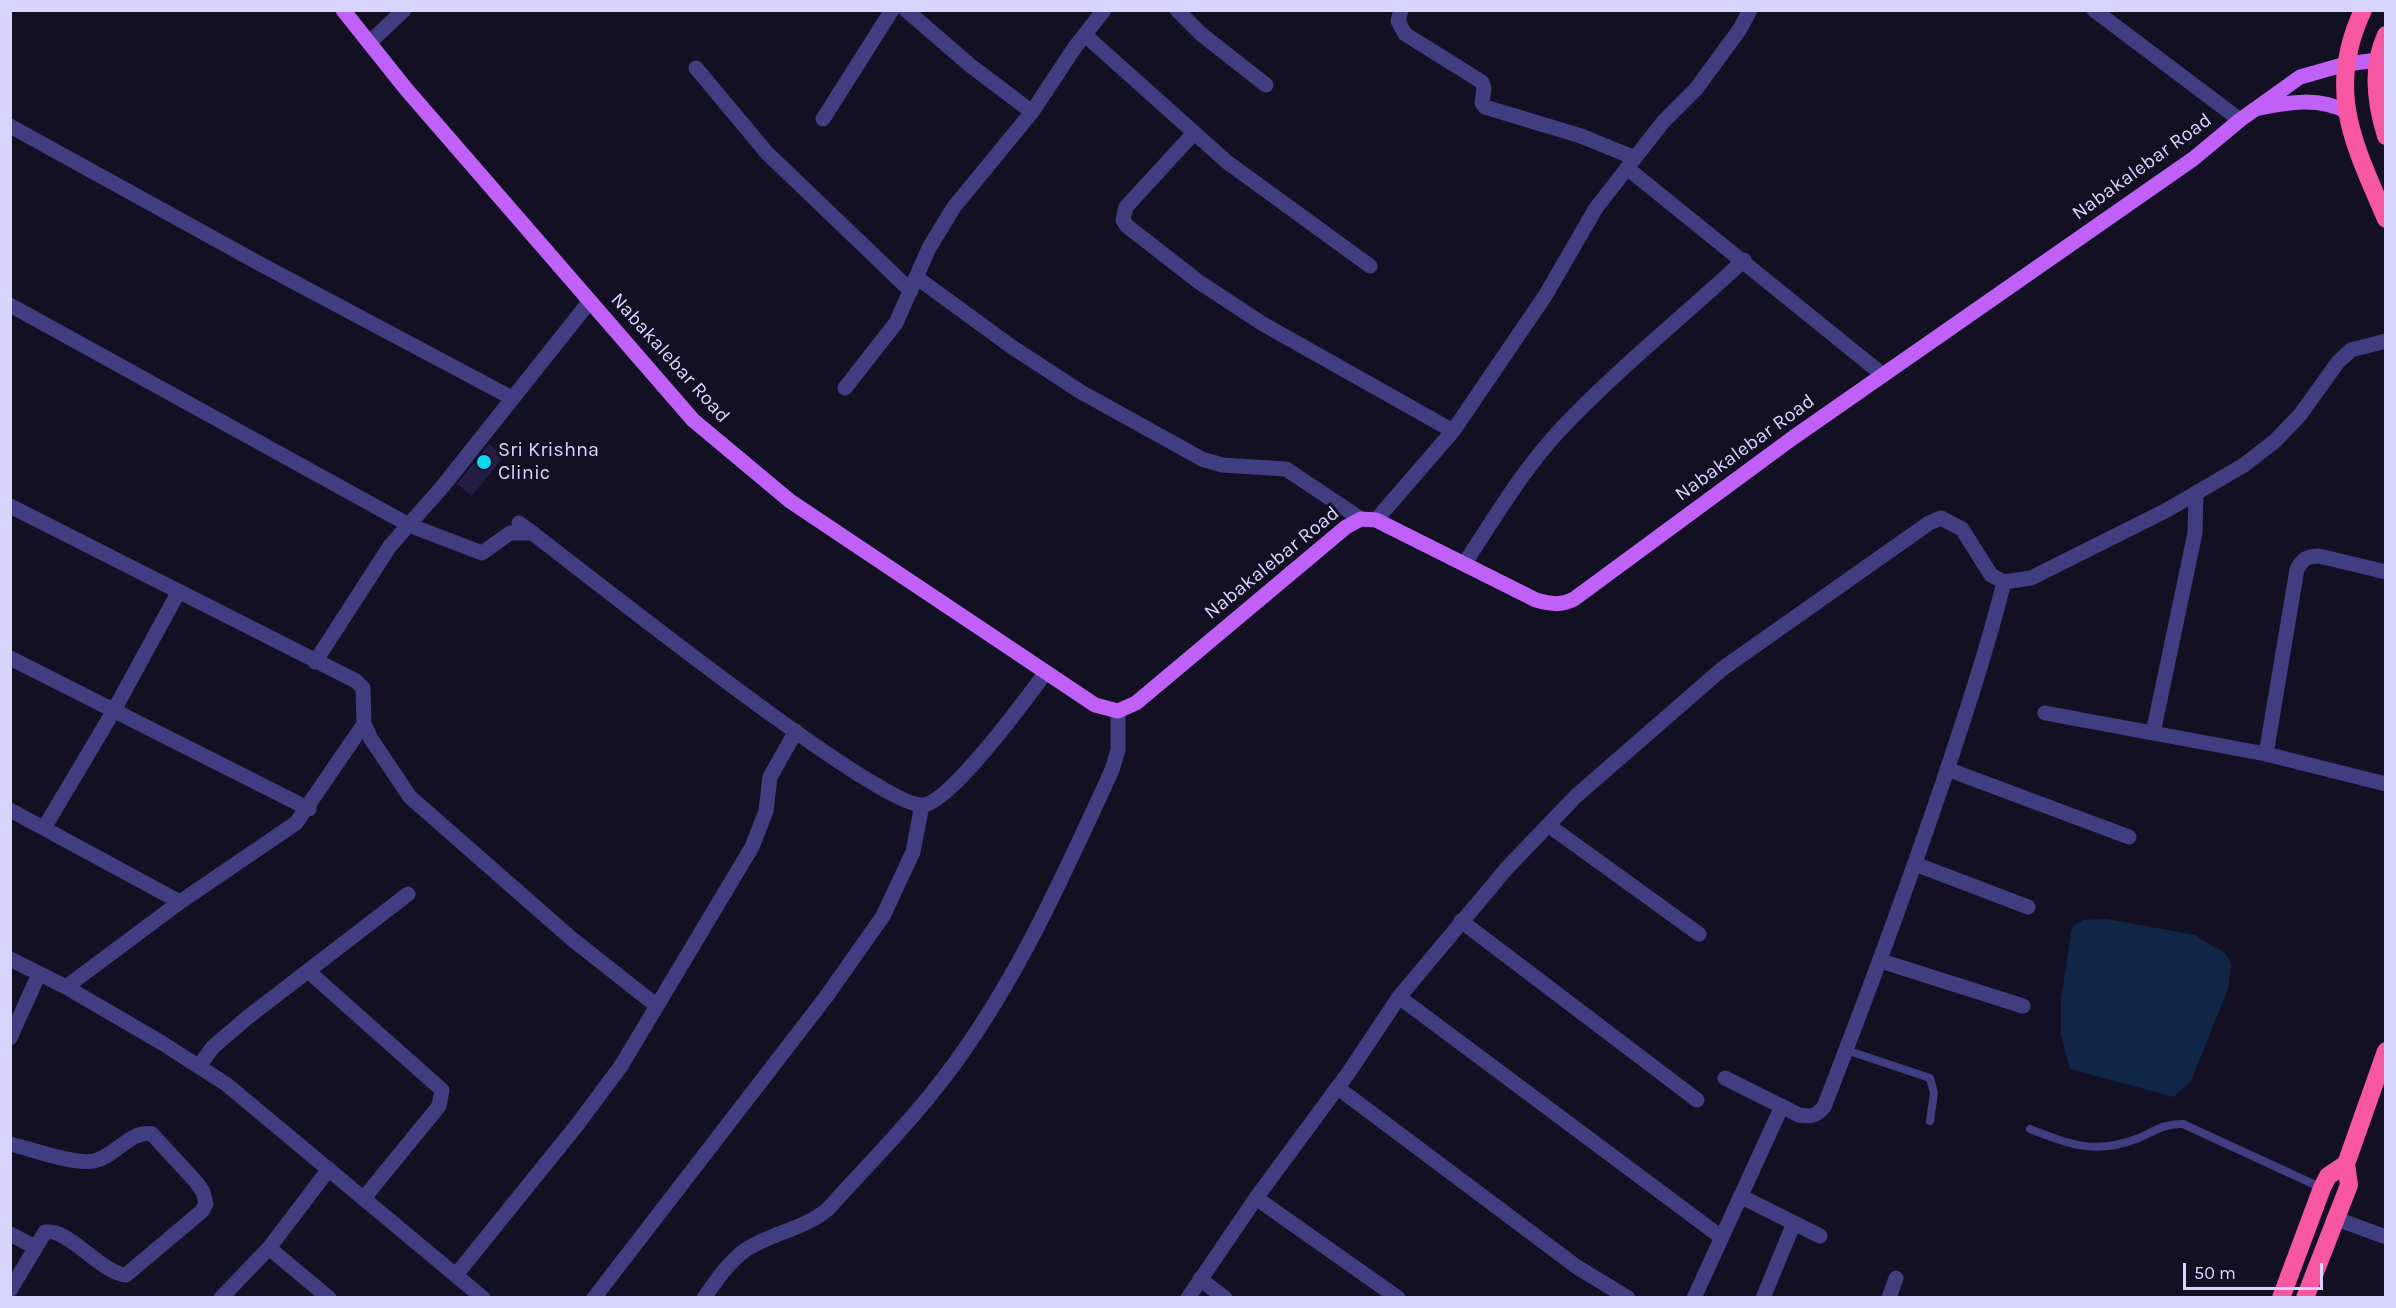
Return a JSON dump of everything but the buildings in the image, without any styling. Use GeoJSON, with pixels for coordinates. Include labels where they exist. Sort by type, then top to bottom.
{"type":"FeatureCollection","features":[{"type":"Feature","properties":{"kind":"highway"},"geometry":{"type":"LineString","coordinates":[[2363,10],[2352,34],[2346,64],[2348,127],[2385,219]]}},
{"type":"Feature","properties":{"kind":"highway"},"geometry":{"type":"LineString","coordinates":[[2385,35],[2378,60],[2377,108],[2385,136]]}},
{"type":"Feature","properties":{"kind":"highway"},"geometry":{"type":"LineString","coordinates":[[2305,1298],[2334,1218],[2349,1185],[2346,1164],[2385,1051]]}},
{"type":"Feature","properties":{"kind":"highway"},"geometry":{"type":"LineString","coordinates":[[2282,1298],[2322,1188],[2328,1176],[2346,1164]]}},
{"type":"Feature","properties":{"kind":"main road","name":"Nabakalebar Road"},"geometry":{"type":"LineString","coordinates":[[343,10],[693,420],[790,501],[1095,705],[1118,711],[1136,703],[1346,527],[1360,519],[1376,520],[1536,600],[1552,605],[1564,604],[1883,375],[2193,159],[2240,120],[2300,77],[2346,64],[2378,60]]}},
{"type":"Feature","properties":{"kind":"main road"},"geometry":{"type":"LineString","coordinates":[[2256,109],[2301,102],[2337,107],[2347,112]]}},
{"type":"Feature","properties":{"kind":"street"},"geometry":{"type":"LineString","coordinates":[[369,43],[404,10]]}},
{"type":"Feature","properties":{"kind":"street"},"geometry":{"type":"LineString","coordinates":[[823,119],[892,10]]}},
{"type":"Feature","properties":{"kind":"street"},"geometry":{"type":"LineString","coordinates":[[906,10],[971,66],[1032,112]]}},
{"type":"Feature","properties":{"kind":"street"},"geometry":{"type":"LineString","coordinates":[[845,388],[885,340],[914,284],[929,248],[954,207],[1032,112],[1084,34],[1104,10]]}},
{"type":"Feature","properties":{"kind":"street"},"geometry":{"type":"LineString","coordinates":[[1176,10],[1201,34],[1266,85]]}},
{"type":"Feature","properties":{"kind":"street"},"geometry":{"type":"LineString","coordinates":[[1401,10],[1398,21],[1405,34],[1482,82],[1484,88],[1482,103],[1485,107],[1581,136],[1631,163],[1883,375]]}},
{"type":"Feature","properties":{"kind":"street"},"geometry":{"type":"LineString","coordinates":[[1376,520],[1453,431],[1545,296],[1596,208],[1664,122],[1696,89],[1740,29],[1750,10]]}},
{"type":"Feature","properties":{"kind":"street"},"geometry":{"type":"LineString","coordinates":[[2094,10],[2240,120]]}},
{"type":"Feature","properties":{"kind":"street"},"geometry":{"type":"LineString","coordinates":[[1084,34],[1227,162],[1370,266]]}},
{"type":"Feature","properties":{"kind":"street"},"geometry":{"type":"LineString","coordinates":[[696,68],[767,153],[914,284],[1041,366],[1192,454],[1213,464],[1286,470],[1297,474],[1360,519]]}},
{"type":"Feature","properties":{"kind":"street"},"geometry":{"type":"LineString","coordinates":[[10,126],[262,265],[512,398]]}},
{"type":"Feature","properties":{"kind":"street"},"geometry":{"type":"LineString","coordinates":[[1194,134],[1126,207],[1123,220],[1127,226],[1199,282],[1263,324],[1453,431]]}},
{"type":"Feature","properties":{"kind":"street"},"geometry":{"type":"LineString","coordinates":[[1464,564],[1523,476],[1558,432],[1744,260]]}},
{"type":"Feature","properties":{"kind":"street"},"geometry":{"type":"LineString","coordinates":[[315,662],[371,573],[590,301]]}},
{"type":"Feature","properties":{"kind":"street"},"geometry":{"type":"LineString","coordinates":[[10,305],[409,525],[482,553],[510,533],[533,533]]}},
{"type":"Feature","properties":{"kind":"street"},"geometry":{"type":"LineString","coordinates":[[1188,1298],[1256,1198],[1338,1088],[1399,997],[1461,921],[1576,796],[1722,669],[1929,523],[1941,518],[1962,529],[1990,575],[2004,582],[2031,578],[2196,493],[2244,465],[2275,441],[2300,415],[2338,362],[2351,350],[2385,341]]}},
{"type":"Feature","properties":{"kind":"street"},"geometry":{"type":"LineString","coordinates":[[2153,733],[2195,533],[2196,493]]}},
{"type":"Feature","properties":{"kind":"street"},"geometry":{"type":"LineString","coordinates":[[10,506],[178,593],[356,681],[363,688],[364,724],[389,767],[416,803],[572,939],[657,1006]]}},
{"type":"Feature","properties":{"kind":"street"},"geometry":{"type":"LineString","coordinates":[[519,522],[796,731],[882,790],[909,803],[922,806],[943,795],[1014,716],[1046,672]]}},
{"type":"Feature","properties":{"kind":"street"},"geometry":{"type":"LineString","coordinates":[[2266,754],[2297,569],[2302,560],[2309,556],[2319,556],[2385,572]]}},
{"type":"Feature","properties":{"kind":"street"},"geometry":{"type":"LineString","coordinates":[[1725,1078],[1809,1117],[1818,1114],[1824,1107],[1881,961],[1915,864],[1992,628],[2004,582]]}},
{"type":"Feature","properties":{"kind":"street"},"geometry":{"type":"LineString","coordinates":[[44,828],[113,712],[178,593]]}},
{"type":"Feature","properties":{"kind":"street"},"geometry":{"type":"LineString","coordinates":[[10,658],[309,809]]}},
{"type":"Feature","properties":{"kind":"street"},"geometry":{"type":"LineString","coordinates":[[704,1298],[731,1262],[746,1250],[813,1222],[828,1209],[933,1092],[986,1016],[1055,895],[1112,770],[1118,750],[1118,711]]}},
{"type":"Feature","properties":{"kind":"street"},"geometry":{"type":"LineString","coordinates":[[2045,713],[2266,754],[2385,784]]}},
{"type":"Feature","properties":{"kind":"street"},"geometry":{"type":"LineString","coordinates":[[66,987],[180,902],[281,836],[309,809],[364,724]]}},
{"type":"Feature","properties":{"kind":"street"},"geometry":{"type":"LineString","coordinates":[[456,1275],[584,1117],[621,1066],[752,847],[763,819],[771,777],[796,731]]}},
{"type":"Feature","properties":{"kind":"street"},"geometry":{"type":"LineString","coordinates":[[1947,769],[2129,837]]}},
{"type":"Feature","properties":{"kind":"street"},"geometry":{"type":"LineString","coordinates":[[594,1298],[826,997],[883,916],[913,852],[922,806]]}},
{"type":"Feature","properties":{"kind":"street"},"geometry":{"type":"LineString","coordinates":[[10,810],[180,902]]}},
{"type":"Feature","properties":{"kind":"street"},"geometry":{"type":"LineString","coordinates":[[1548,825],[1699,934]]}},
{"type":"Feature","properties":{"kind":"street"},"geometry":{"type":"LineString","coordinates":[[1915,864],[2028,907]]}},
{"type":"Feature","properties":{"kind":"street"},"geometry":{"type":"LineString","coordinates":[[199,1066],[213,1047],[248,1017],[408,894]]}},
{"type":"Feature","properties":{"kind":"street"},"geometry":{"type":"LineString","coordinates":[[1461,921],[1697,1100]]}},
{"type":"Feature","properties":{"kind":"street"},"geometry":{"type":"LineString","coordinates":[[10,959],[66,987],[199,1066],[329,1169],[483,1298]]}},
{"type":"Feature","properties":{"kind":"street"},"geometry":{"type":"LineString","coordinates":[[1881,961],[2023,1006]]}},
{"type":"Feature","properties":{"kind":"street"},"geometry":{"type":"LineString","coordinates":[[308,971],[442,1090],[439,1106],[364,1198]]}},
{"type":"Feature","properties":{"kind":"street"},"geometry":{"type":"LineString","coordinates":[[10,1038],[39,974]]}},
{"type":"Feature","properties":{"kind":"street"},"geometry":{"type":"LineString","coordinates":[[1399,997],[1721,1237]]}},
{"type":"Feature","properties":{"kind":"street"},"geometry":{"type":"LineString","coordinates":[[1338,1088],[1577,1267],[1628,1298]]}},
{"type":"Feature","properties":{"kind":"street"},"geometry":{"type":"LineString","coordinates":[[1694,1298],[1782,1106]]}},
{"type":"Feature","properties":{"kind":"street"},"geometry":{"type":"LineString","coordinates":[[10,1144],[74,1160],[93,1161],[103,1158],[136,1135],[152,1134],[197,1183],[206,1198],[202,1210],[126,1275],[114,1272],[50,1230],[41,1236],[10,1290]]}},
{"type":"Feature","properties":{"kind":"street"},"geometry":{"type":"LineString","coordinates":[[221,1298],[269,1248],[329,1169]]}},
{"type":"Feature","properties":{"kind":"street"},"geometry":{"type":"LineString","coordinates":[[1740,1196],[1820,1236]]}},
{"type":"Feature","properties":{"kind":"street"},"geometry":{"type":"LineString","coordinates":[[1256,1198],[1398,1298]]}},
{"type":"Feature","properties":{"kind":"street"},"geometry":{"type":"LineString","coordinates":[[2334,1218],[2385,1237]]}},
{"type":"Feature","properties":{"kind":"street"},"geometry":{"type":"LineString","coordinates":[[1763,1298],[1794,1223]]}},
{"type":"Feature","properties":{"kind":"street"},"geometry":{"type":"LineString","coordinates":[[10,1234],[35,1247]]}},
{"type":"Feature","properties":{"kind":"street"},"geometry":{"type":"LineString","coordinates":[[269,1248],[328,1298]]}},
{"type":"Feature","properties":{"kind":"street"},"geometry":{"type":"LineString","coordinates":[[1889,1298],[1896,1278]]}},
{"type":"Feature","properties":{"kind":"street"},"geometry":{"type":"LineString","coordinates":[[1200,1280],[1225,1298]]}},
{"type":"Feature","properties":{"kind":"lane"},"geometry":{"type":"LineString","coordinates":[[1846,1050],[1930,1078],[1934,1093],[1930,1121]]}},
{"type":"Feature","properties":{"kind":"lane"},"geometry":{"type":"LineString","coordinates":[[2030,1129],[2066,1143],[2089,1148],[2116,1146],[2170,1123],[2183,1124],[2322,1188]]}},
{"type":"Feature","properties":{"kind":"water"},"geometry":{"type":"Polygon","coordinates":[[[2107,919],[2195,935],[2226,954],[2231,964],[2228,989],[2191,1081],[2174,1097],[2070,1069],[2061,1034],[2061,999],[2072,927],[2083,920],[2107,919]]]}},
{"type":"Feature","properties":{"kind":"place","name":"Sri Krishna Clinic"},"geometry":{"type":"Point","coordinates":[484,462]}}]}
